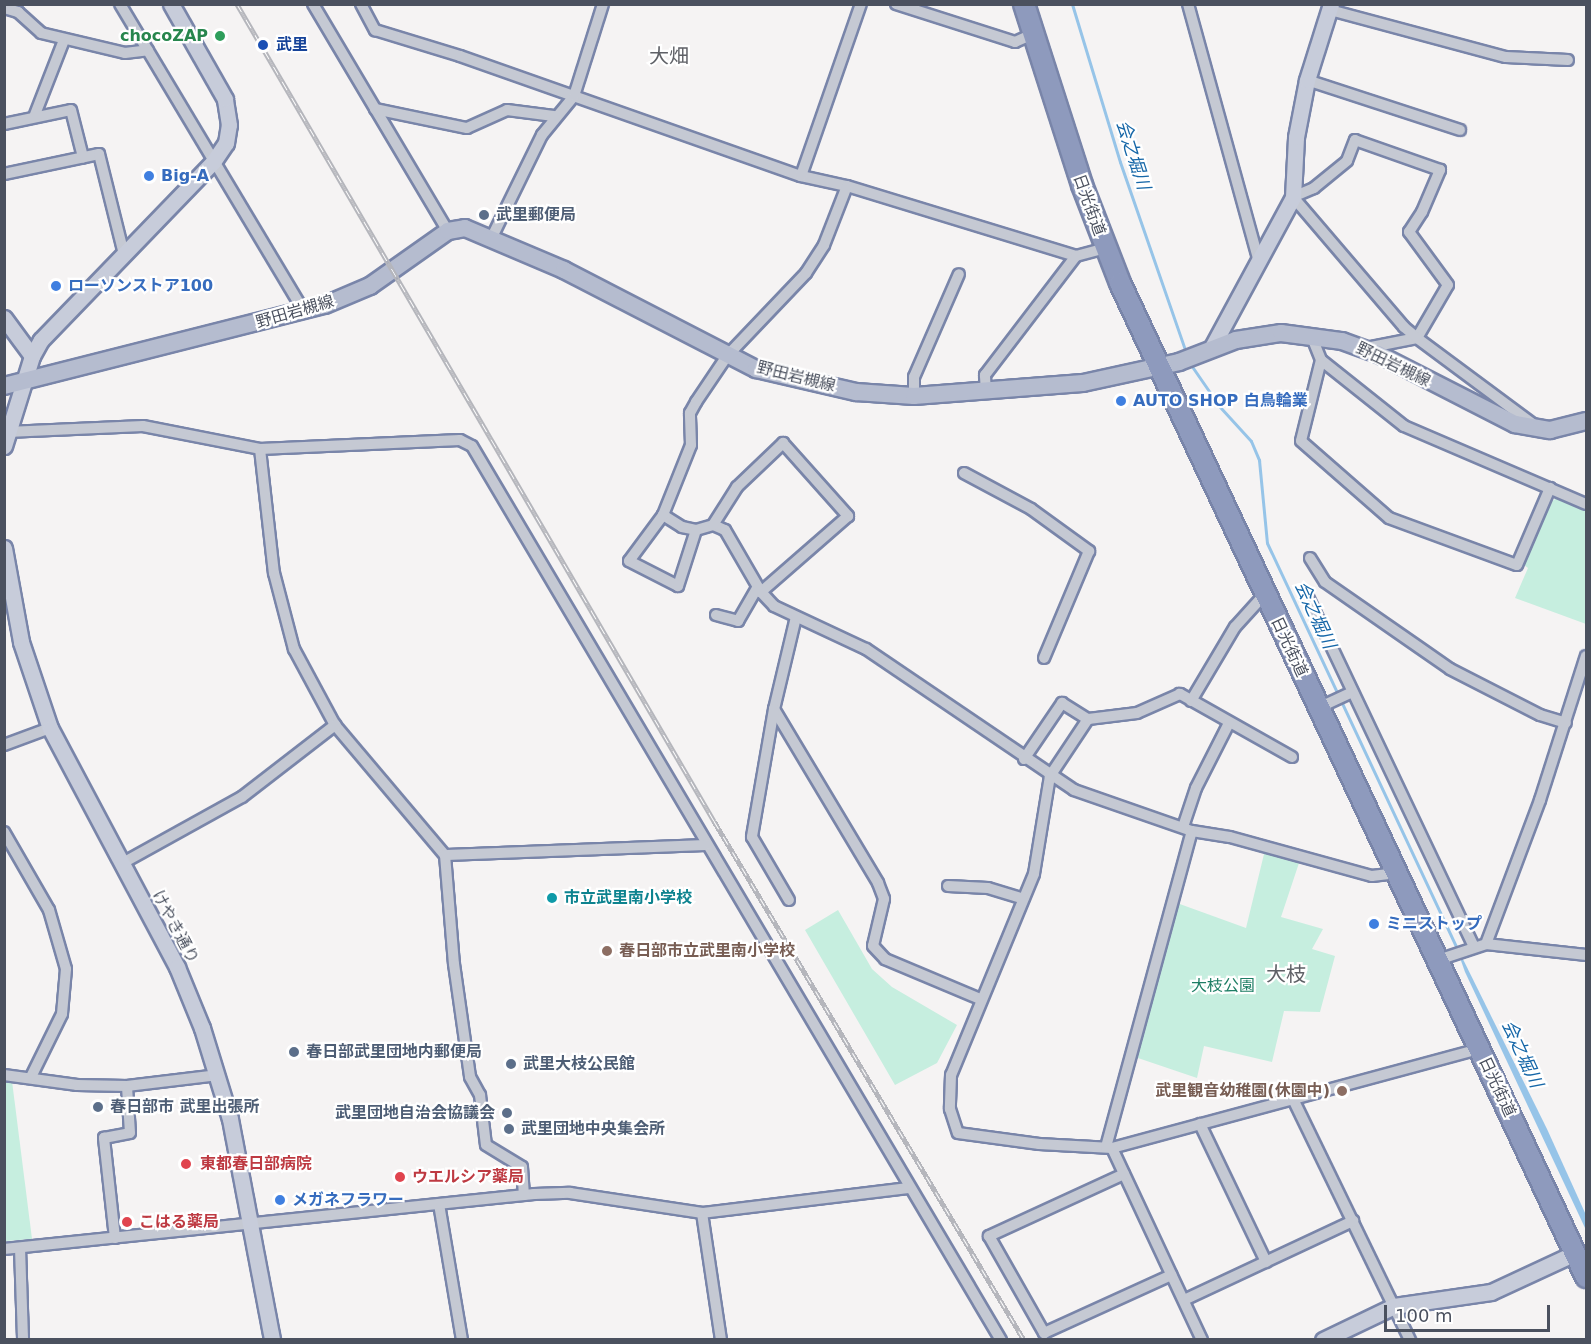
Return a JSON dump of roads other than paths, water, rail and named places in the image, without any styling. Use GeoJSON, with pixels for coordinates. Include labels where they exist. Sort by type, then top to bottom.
{"type":"FeatureCollection","features":[{"type":"Feature","properties":{"kind":"highway","name":"日光街道"},"geometry":{"type":"LineString","coordinates":[[1024,4],[1105,248],[1264,595],[1324,705],[1397,873],[1444,957],[1480,1049],[1587,1277]]}},
{"type":"Feature","properties":{"kind":"main road","name":"野田岩槻線"},"geometry":{"type":"LineString","coordinates":[[4,386],[304,312],[370,286],[448,231],[465,228],[492,237],[756,369],[856,392],[914,396],[1083,383],[1159,367],[1260,335],[1311,335],[1361,349],[1492,416],[1539,429],[1587,421]]}},
{"type":"Feature","properties":{"kind":"street"},"geometry":{"type":"LineString","coordinates":[[120,4],[304,312]]}},
{"type":"Feature","properties":{"kind":"street"},"geometry":{"type":"LineString","coordinates":[[171,4],[220,86],[229,112],[228,136],[213,162],[41,340],[32,356],[6,439],[143,426],[260,449],[460,440],[472,446],[1001,1340]]}},
{"type":"Feature","properties":{"kind":"street"},"geometry":{"type":"LineString","coordinates":[[313,4],[448,231]]}},
{"type":"Feature","properties":{"kind":"street"},"geometry":{"type":"LineString","coordinates":[[361,4],[375,30],[574,96],[801,176],[848,186],[1076,256],[1105,248]]}},
{"type":"Feature","properties":{"kind":"street"},"geometry":{"type":"LineString","coordinates":[[492,237],[554,116],[574,96],[603,4]]}},
{"type":"Feature","properties":{"kind":"street"},"geometry":{"type":"LineString","coordinates":[[801,176],[861,4]]}},
{"type":"Feature","properties":{"kind":"street"},"geometry":{"type":"LineString","coordinates":[[896,4],[1015,42],[1033,34]]}},
{"type":"Feature","properties":{"kind":"street"},"geometry":{"type":"LineString","coordinates":[[1188,4],[1258,259]]}},
{"type":"Feature","properties":{"kind":"street"},"geometry":{"type":"LineString","coordinates":[[1197,354],[1258,259],[1293,197],[1296,137],[1307,80],[1330,7],[1506,57],[1568,60]]}},
{"type":"Feature","properties":{"kind":"street"},"geometry":{"type":"LineString","coordinates":[[4,8],[18,12],[35,31],[64,40],[125,53],[148,50]]}},
{"type":"Feature","properties":{"kind":"street"},"geometry":{"type":"LineString","coordinates":[[34,117],[64,40]]}},
{"type":"Feature","properties":{"kind":"street"},"geometry":{"type":"LineString","coordinates":[[1307,80],[1460,130]]}},
{"type":"Feature","properties":{"kind":"street"},"geometry":{"type":"LineString","coordinates":[[375,109],[467,128],[507,111],[554,116]]}},
{"type":"Feature","properties":{"kind":"street"},"geometry":{"type":"LineString","coordinates":[[4,124],[71,110],[83,157]]}},
{"type":"Feature","properties":{"kind":"street"},"geometry":{"type":"LineString","coordinates":[[1293,197],[1314,188],[1347,161],[1354,140],[1440,170],[1422,212],[1409,232],[1448,285],[1417,338],[1361,349]]}},
{"type":"Feature","properties":{"kind":"street"},"geometry":{"type":"LineString","coordinates":[[4,174],[99,154],[124,254]]}},
{"type":"Feature","properties":{"kind":"street"},"geometry":{"type":"LineString","coordinates":[[696,530],[678,586],[629,561],[663,515],[691,446],[690,413],[727,356],[806,273],[824,245],[848,186]]}},
{"type":"Feature","properties":{"kind":"street"},"geometry":{"type":"LineString","coordinates":[[1293,197],[1417,338],[1539,429]]}},
{"type":"Feature","properties":{"kind":"street"},"geometry":{"type":"LineString","coordinates":[[986,391],[985,375],[1076,256]]}},
{"type":"Feature","properties":{"kind":"street"},"geometry":{"type":"LineString","coordinates":[[914,396],[914,376],[959,274]]}},
{"type":"Feature","properties":{"kind":"street"},"geometry":{"type":"LineString","coordinates":[[4,318],[32,356]]}},
{"type":"Feature","properties":{"kind":"street"},"geometry":{"type":"LineString","coordinates":[[1311,335],[1321,360],[1404,426],[1587,504]]}},
{"type":"Feature","properties":{"kind":"street"},"geometry":{"type":"LineString","coordinates":[[1321,360],[1301,441],[1389,518],[1517,565],[1550,488]]}},
{"type":"Feature","properties":{"kind":"street"},"geometry":{"type":"LineString","coordinates":[[713,525],[737,487],[783,443],[848,516],[760,590],[738,621],[716,615]]}},
{"type":"Feature","properties":{"kind":"street"},"geometry":{"type":"LineString","coordinates":[[260,449],[274,573],[288,632],[320,704],[335,725],[445,855],[454,964],[470,1077],[480,1095],[486,1145],[522,1167],[524,1195]]}},
{"type":"Feature","properties":{"kind":"street"},"geometry":{"type":"LineString","coordinates":[[964,473],[1031,509],[1089,551],[1044,658]]}},
{"type":"Feature","properties":{"kind":"street"},"geometry":{"type":"LineString","coordinates":[[663,515],[682,527],[696,530],[713,525],[725,530],[760,590],[774,606],[866,649],[1024,759],[1050,776],[1100,802],[1187,829],[1230,837],[1372,876],[1397,873]]}},
{"type":"Feature","properties":{"kind":"street","name":"けやき通り"},"geometry":{"type":"LineString","coordinates":[[4,548],[21,642],[50,728],[177,967],[218,1075],[272,1340]]}},
{"type":"Feature","properties":{"kind":"street"},"geometry":{"type":"LineString","coordinates":[[1310,558],[1325,582],[1450,669],[1539,716],[1566,723]]}},
{"type":"Feature","properties":{"kind":"street"},"geometry":{"type":"LineString","coordinates":[[1306,593],[1350,693],[1472,946]]}},
{"type":"Feature","properties":{"kind":"street"},"geometry":{"type":"LineString","coordinates":[[1191,701],[1235,627],[1264,595]]}},
{"type":"Feature","properties":{"kind":"street"},"geometry":{"type":"LineString","coordinates":[[789,900],[752,837],[774,709],[796,617]]}},
{"type":"Feature","properties":{"kind":"street"},"geometry":{"type":"LineString","coordinates":[[1486,944],[1566,723],[1587,656]]}},
{"type":"Feature","properties":{"kind":"street"},"geometry":{"type":"LineString","coordinates":[[1324,705],[1350,693]]}},
{"type":"Feature","properties":{"kind":"street"},"geometry":{"type":"LineString","coordinates":[[1024,759],[1062,703],[1088,719],[1137,712],[1180,694],[1292,757]]}},
{"type":"Feature","properties":{"kind":"street"},"geometry":{"type":"LineString","coordinates":[[774,709],[878,883],[884,899],[873,946],[885,959],[980,999]]}},
{"type":"Feature","properties":{"kind":"street"},"geometry":{"type":"LineString","coordinates":[[1088,719],[1050,776],[1034,874],[980,999],[948,1089],[958,1133],[1039,1144],[1109,1147],[1480,1049]]}},
{"type":"Feature","properties":{"kind":"street"},"geometry":{"type":"LineString","coordinates":[[1202,1340],[1109,1147],[1196,788],[1228,723]]}},
{"type":"Feature","properties":{"kind":"street"},"geometry":{"type":"LineString","coordinates":[[121,864],[242,797],[335,725]]}},
{"type":"Feature","properties":{"kind":"street"},"geometry":{"type":"LineString","coordinates":[[4,745],[50,728]]}},
{"type":"Feature","properties":{"kind":"street"},"geometry":{"type":"LineString","coordinates":[[4,832],[49,910],[66,969],[62,1014],[31,1077]]}},
{"type":"Feature","properties":{"kind":"street"},"geometry":{"type":"LineString","coordinates":[[445,855],[707,845]]}},
{"type":"Feature","properties":{"kind":"street"},"geometry":{"type":"LineString","coordinates":[[948,886],[988,888],[1023,899]]}},
{"type":"Feature","properties":{"kind":"street"},"geometry":{"type":"LineString","coordinates":[[1444,957],[1472,946],[1486,944],[1587,955]]}},
{"type":"Feature","properties":{"kind":"street"},"geometry":{"type":"LineString","coordinates":[[4,1075],[77,1085],[128,1086],[218,1075]]}},
{"type":"Feature","properties":{"kind":"street"},"geometry":{"type":"LineString","coordinates":[[115,1238],[104,1138],[130,1133],[128,1086]]}},
{"type":"Feature","properties":{"kind":"street"},"geometry":{"type":"LineString","coordinates":[[1293,1100],[1410,1340]]}},
{"type":"Feature","properties":{"kind":"street"},"geometry":{"type":"LineString","coordinates":[[1200,1124],[1266,1262]]}},
{"type":"Feature","properties":{"kind":"street"},"geometry":{"type":"LineString","coordinates":[[1124,1174],[989,1236],[1044,1333],[1171,1275]]}},
{"type":"Feature","properties":{"kind":"street"},"geometry":{"type":"LineString","coordinates":[[4,1249],[524,1195],[570,1193],[702,1213],[910,1188]]}},
{"type":"Feature","properties":{"kind":"street"},"geometry":{"type":"LineString","coordinates":[[439,1204],[462,1340]]}},
{"type":"Feature","properties":{"kind":"street"},"geometry":{"type":"LineString","coordinates":[[702,1213],[721,1340]]}},
{"type":"Feature","properties":{"kind":"street"},"geometry":{"type":"LineString","coordinates":[[1184,1300],[1353,1221]]}},
{"type":"Feature","properties":{"kind":"street"},"geometry":{"type":"LineString","coordinates":[[20,1248],[23,1340]]}},
{"type":"Feature","properties":{"kind":"street"},"geometry":{"type":"LineString","coordinates":[[1323,1340],[1394,1306],[1491,1293],[1575,1252]]}},
{"type":"Feature","properties":{"kind":"water"},"geometry":{"type":"Polygon","coordinates":[[[1454,941],[1547,1129],[1586,1215],[1586,1230],[1465,972],[1454,941]]]}},
{"type":"Feature","properties":{"kind":"waterway","name":"会之堀川"},"geometry":{"type":"LineString","coordinates":[[1072,4],[1120,162],[1186,353]]}},
{"type":"Feature","properties":{"kind":"waterway","name":"会之堀川"},"geometry":{"type":"LineString","coordinates":[[1191,365],[1220,407],[1251,441],[1259,460],[1267,543],[1457,949]]}},
{"type":"Feature","properties":{"kind":"railway"},"geometry":{"type":"LineString","coordinates":[[237,4],[714,821],[1024,1340]]}},
{"type":"Feature","properties":{"kind":"place","name":"chocoZAP"},"geometry":{"type":"Point","coordinates":[220,36]}},
{"type":"Feature","properties":{"kind":"place","name":"武里"},"geometry":{"type":"Point","coordinates":[263,45]}},
{"type":"Feature","properties":{"kind":"place","name":"Big-A"},"geometry":{"type":"Point","coordinates":[149,176]}},
{"type":"Feature","properties":{"kind":"place","name":"武里郵便局"},"geometry":{"type":"Point","coordinates":[484,215]}},
{"type":"Feature","properties":{"kind":"place","name":"ローソンストア100"},"geometry":{"type":"Point","coordinates":[56,286]}},
{"type":"Feature","properties":{"kind":"place","name":"AUTO SHOP 白鳥輪業"},"geometry":{"type":"Point","coordinates":[1121,401]}},
{"type":"Feature","properties":{"kind":"place","name":"市立武里南小学校"},"geometry":{"type":"Point","coordinates":[552,898]}},
{"type":"Feature","properties":{"kind":"place","name":"ミニストップ"},"geometry":{"type":"Point","coordinates":[1374,924]}},
{"type":"Feature","properties":{"kind":"place","name":"春日部市立武里南小学校"},"geometry":{"type":"Point","coordinates":[607,951]}},
{"type":"Feature","properties":{"kind":"place","name":"春日部武里団地内郵便局"},"geometry":{"type":"Point","coordinates":[294,1052]}},
{"type":"Feature","properties":{"kind":"place","name":"武里大枝公民館"},"geometry":{"type":"Point","coordinates":[511,1064]}},
{"type":"Feature","properties":{"kind":"place","name":"武里観音幼稚園(休園中)"},"geometry":{"type":"Point","coordinates":[1342,1091]}},
{"type":"Feature","properties":{"kind":"place","name":"春日部市 武里出張所"},"geometry":{"type":"Point","coordinates":[98,1107]}},
{"type":"Feature","properties":{"kind":"place","name":"武里団地自治会協議会"},"geometry":{"type":"Point","coordinates":[507,1113]}},
{"type":"Feature","properties":{"kind":"place","name":"武里団地中央集会所"},"geometry":{"type":"Point","coordinates":[509,1129]}},
{"type":"Feature","properties":{"kind":"place","name":"東都春日部病院"},"geometry":{"type":"Point","coordinates":[186,1164]}},
{"type":"Feature","properties":{"kind":"place","name":"ウエルシア薬局"},"geometry":{"type":"Point","coordinates":[400,1177]}},
{"type":"Feature","properties":{"kind":"place","name":"メガネフラワー"},"geometry":{"type":"Point","coordinates":[280,1200]}},
{"type":"Feature","properties":{"kind":"place","name":"こはる薬局"},"geometry":{"type":"Point","coordinates":[127,1222]}},
{"type":"Feature","properties":{"kind":"district","name":"大畑"},"geometry":{"type":"Point","coordinates":[669,56]}},
{"type":"Feature","properties":{"kind":"district","name":"大枝"},"geometry":{"type":"Point","coordinates":[1286,974]}},
{"type":"Feature","properties":{"kind":"park label","name":"大枝公園"},"geometry":{"type":"Point","coordinates":[1223,986]}}]}
